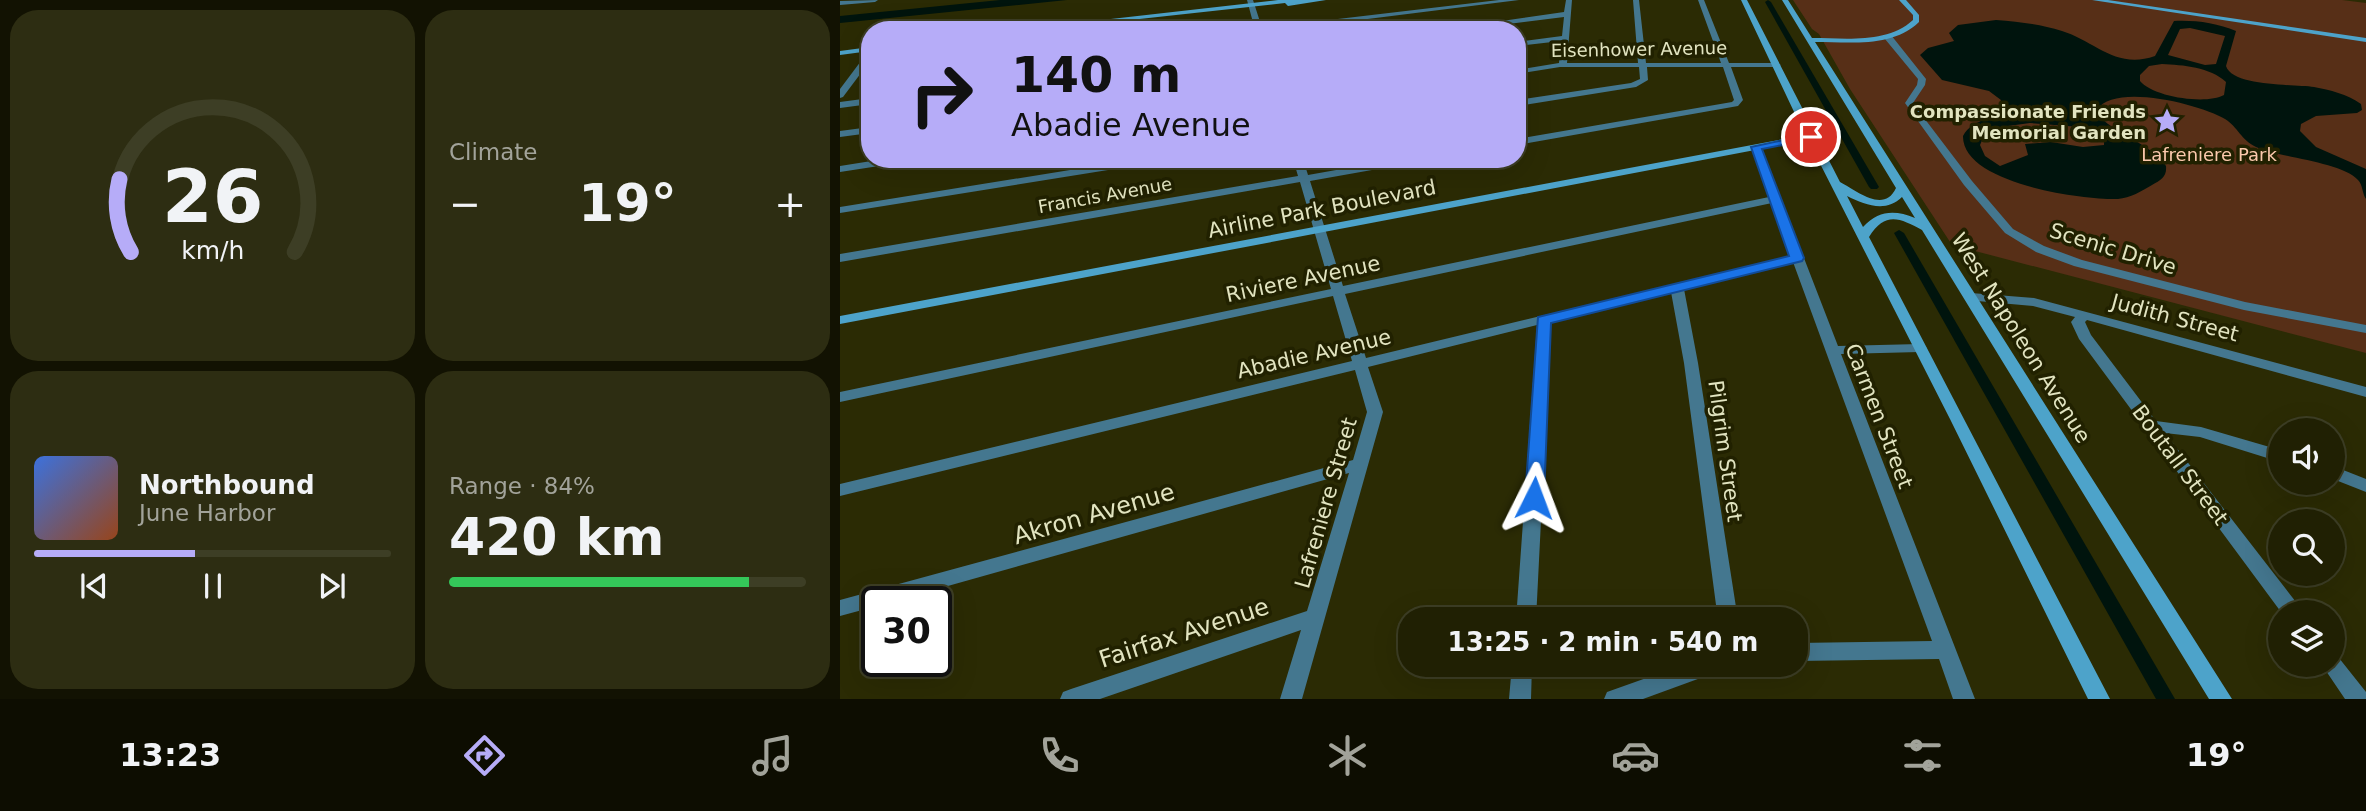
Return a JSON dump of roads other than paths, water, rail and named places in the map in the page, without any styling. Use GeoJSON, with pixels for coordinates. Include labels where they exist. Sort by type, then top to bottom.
{"type":"FeatureCollection","features":[{"type":"Feature","properties":{"kind":"main road"},"geometry":{"type":"LineString","coordinates":[[1098,21],[1297,0]]}},
{"type":"Feature","properties":{"kind":"main road"},"geometry":{"type":"LineString","coordinates":[[1120,21],[1252,4],[1324,0]]}},
{"type":"Feature","properties":{"kind":"main road"},"geometry":{"type":"LineString","coordinates":[[1810,40],[1888,37],[1905,32],[1917,21],[1916,15],[1902,0]]}},
{"type":"Feature","properties":{"kind":"main road"},"geometry":{"type":"LineString","coordinates":[[2095,0],[2366,39]]}},
{"type":"Feature","properties":{"kind":"main road"},"geometry":{"type":"LineString","coordinates":[[2115,0],[2366,39]]}},
{"type":"Feature","properties":{"kind":"main road"},"geometry":{"type":"LineString","coordinates":[[1746,1],[1862,238],[2099,699]]}},
{"type":"Feature","properties":{"kind":"main road","name":"West Napoleon Avenue"},"geometry":{"type":"LineString","coordinates":[[1784,1],[2221,699]]}},
{"type":"Feature","properties":{"kind":"main road"},"geometry":{"type":"LineString","coordinates":[[840,51],[861,49]]}},
{"type":"Feature","properties":{"kind":"main road","name":"Airline Park Boulevard"},"geometry":{"type":"LineString","coordinates":[[840,320],[1811,137]]}},
{"type":"Feature","properties":{"kind":"main road"},"geometry":{"type":"LineString","coordinates":[[1834,181],[1851,196],[1875,204],[1895,202],[1902,187]]}},
{"type":"Feature","properties":{"kind":"main road"},"geometry":{"type":"LineString","coordinates":[[1862,238],[1870,223],[1883,215],[1911,220],[1928,229]]}},
{"type":"Feature","properties":{"kind":"street"},"geometry":{"type":"LineString","coordinates":[[840,3],[875,0]]}},
{"type":"Feature","properties":{"kind":"street"},"geometry":{"type":"LineString","coordinates":[[1336,21],[1516,0]]}},
{"type":"Feature","properties":{"kind":"street"},"geometry":{"type":"LineString","coordinates":[[1560,65],[1563,64],[1569,0]]}},
{"type":"Feature","properties":{"kind":"street"},"geometry":{"type":"LineString","coordinates":[[1526,102],[1637,84],[1644,80],[1636,0]]}},
{"type":"Feature","properties":{"kind":"street"},"geometry":{"type":"LineString","coordinates":[[1526,140],[1735,105],[1738,100],[1701,0]]}},
{"type":"Feature","properties":{"kind":"street"},"geometry":{"type":"LineString","coordinates":[[1252,4],[1257,21]]}},
{"type":"Feature","properties":{"kind":"street"},"geometry":{"type":"LineString","coordinates":[[1513,21],[1568,14]]}},
{"type":"Feature","properties":{"kind":"street","name":"Scenic Drive"},"geometry":{"type":"LineString","coordinates":[[1888,37],[1922,79],[1909,103],[1914,111],[1968,183],[2009,231],[2020,238],[2078,263],[2115,273],[2244,306],[2366,329]]}},
{"type":"Feature","properties":{"kind":"street"},"geometry":{"type":"LineString","coordinates":[[1526,43],[1566,38]]}},
{"type":"Feature","properties":{"kind":"street","name":"Eisenhower Avenue"},"geometry":{"type":"LineString","coordinates":[[1526,71],[1560,65],[1777,65]]}},
{"type":"Feature","properties":{"kind":"street"},"geometry":{"type":"LineString","coordinates":[[840,94],[861,67]]}},
{"type":"Feature","properties":{"kind":"street"},"geometry":{"type":"LineString","coordinates":[[840,78],[861,76]]}},
{"type":"Feature","properties":{"kind":"street"},"geometry":{"type":"LineString","coordinates":[[840,105],[861,102]]}},
{"type":"Feature","properties":{"kind":"street"},"geometry":{"type":"LineString","coordinates":[[840,134],[861,131]]}},
{"type":"Feature","properties":{"kind":"street","name":"Carmen Street"},"geometry":{"type":"LineString","coordinates":[[1756,147],[1964,699]]}},
{"type":"Feature","properties":{"kind":"street"},"geometry":{"type":"LineString","coordinates":[[840,169],[861,166]]}},
{"type":"Feature","properties":{"kind":"street"},"geometry":{"type":"LineString","coordinates":[[840,210],[1102,168]]}},
{"type":"Feature","properties":{"kind":"street","name":"Lafreniere Street"},"geometry":{"type":"LineString","coordinates":[[1291,699],[1375,412],[1301,168]]}},
{"type":"Feature","properties":{"kind":"street","name":"Francis Avenue"},"geometry":{"type":"LineString","coordinates":[[840,258],[1366,168]]}},
{"type":"Feature","properties":{"kind":"street","name":"Riviere Avenue"},"geometry":{"type":"LineString","coordinates":[[840,397],[1774,199]]}},
{"type":"Feature","properties":{"kind":"street","name":"Abadie Avenue"},"geometry":{"type":"LineString","coordinates":[[840,490],[1797,258]]}},
{"type":"Feature","properties":{"kind":"street","name":"Pilgrim Street"},"geometry":{"type":"LineString","coordinates":[[1676,288],[1691,363],[1726,607]]}},
{"type":"Feature","properties":{"kind":"street","name":"Judith Street"},"geometry":{"type":"LineString","coordinates":[[1971,297],[2018,299],[2084,314],[2366,392]]}},
{"type":"Feature","properties":{"kind":"street","name":"Boutall Street"},"geometry":{"type":"LineString","coordinates":[[2084,314],[2078,322],[2084,336],[2283,600]]}},
{"type":"Feature","properties":{"kind":"street"},"geometry":{"type":"LineString","coordinates":[[1527,607],[1544,320]]}},
{"type":"Feature","properties":{"kind":"street"},"geometry":{"type":"LineString","coordinates":[[1831,350],[1920,348]]}},
{"type":"Feature","properties":{"kind":"street"},"geometry":{"type":"LineString","coordinates":[[2149,425],[2201,432],[2268,452]]}},
{"type":"Feature","properties":{"kind":"street","name":"Akron Avenue"},"geometry":{"type":"LineString","coordinates":[[840,608],[1360,464]]}},
{"type":"Feature","properties":{"kind":"street"},"geometry":{"type":"LineString","coordinates":[[2345,477],[2366,486]]}},
{"type":"Feature","properties":{"kind":"street","name":"Fairfax Avenue"},"geometry":{"type":"LineString","coordinates":[[1070,699],[1315,617]]}},
{"type":"Feature","properties":{"kind":"street"},"geometry":{"type":"LineString","coordinates":[[1808,652],[1946,650]]}},
{"type":"Feature","properties":{"kind":"street"},"geometry":{"type":"LineString","coordinates":[[1520,699],[1521,677]]}},
{"type":"Feature","properties":{"kind":"street"},"geometry":{"type":"LineString","coordinates":[[1615,699],[1676,677]]}},
{"type":"Feature","properties":{"kind":"street"},"geometry":{"type":"LineString","coordinates":[[2341,677],[2358,699]]}},
{"type":"Feature","properties":{"kind":"waterway"},"geometry":{"type":"LineString","coordinates":[[1768,2],[1874,187]]}},
{"type":"Feature","properties":{"kind":"waterway"},"geometry":{"type":"LineString","coordinates":[[1899,233],[2166,699]]}},
{"type":"Feature","properties":{"kind":"place","name":"Compassionate Friends Memorial Garden"},"geometry":{"type":"Point","coordinates":[2167,121]}},
{"type":"Feature","properties":{"kind":"park label","name":"Lafreniere Park"},"geometry":{"type":"Point","coordinates":[2209,154]}}]}
